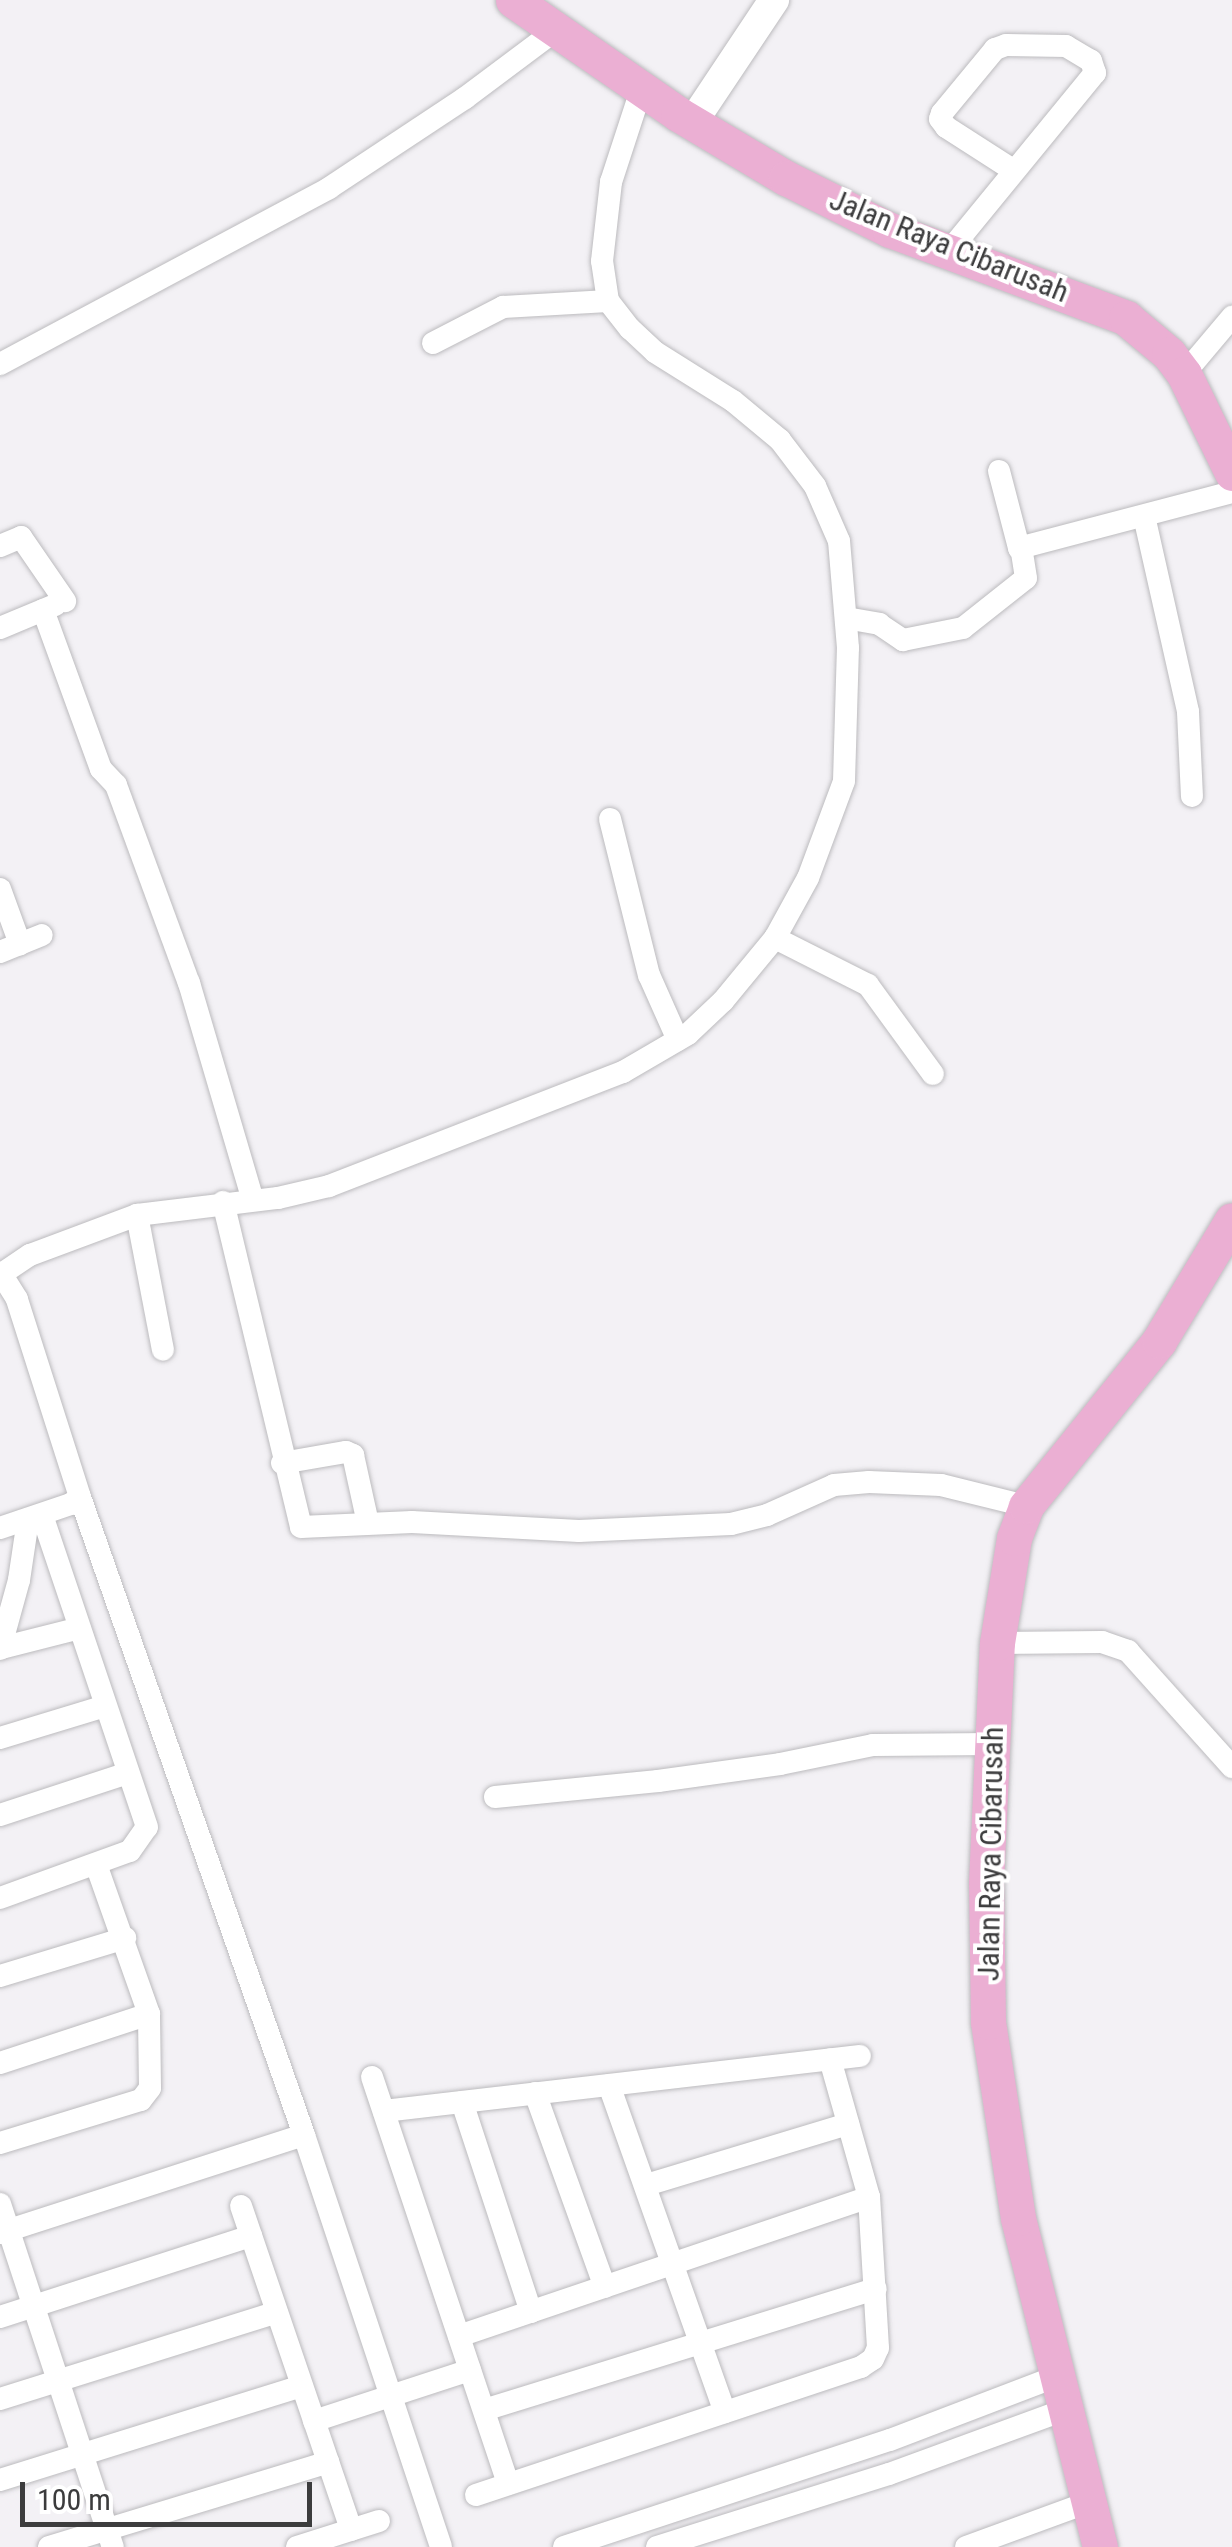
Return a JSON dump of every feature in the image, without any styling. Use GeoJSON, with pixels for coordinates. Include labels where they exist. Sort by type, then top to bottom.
{"type":"FeatureCollection","features":[{"type":"Feature","properties":{"kind":"main road","name":"Jalan Raya Cibarusah"},"geometry":{"type":"LineString","coordinates":[[513,0],[667,105],[842,207],[1126,318],[1169,354],[1184,374],[1232,473]]}},
{"type":"Feature","properties":{"kind":"main road","name":"Jalan Raya Cibarusah"},"geometry":{"type":"LineString","coordinates":[[1100,2547],[1010,2182],[988,2022],[986,1883],[997,1643],[1014,1538],[1026,1506],[1159,1342],[1232,1220]]}},
{"type":"Feature","properties":{"kind":"street"},"geometry":{"type":"LineString","coordinates":[[441,2547],[304,2134],[80,1496],[17,1299],[2,1274],[30,1255],[138,1218],[226,1214],[253,1200],[304,1194],[623,1072],[678,1040],[723,1002],[779,940],[827,836],[844,781],[848,648],[839,541],[803,466],[754,418],[655,352],[630,329],[608,301],[602,261],[611,182],[667,105],[774,0]]}},
{"type":"Feature","properties":{"kind":"street"},"geometry":{"type":"LineString","coordinates":[[0,364],[328,188],[466,98],[556,30]]}},
{"type":"Feature","properties":{"kind":"street"},"geometry":{"type":"LineString","coordinates":[[950,250],[1095,73],[1091,61],[1066,46],[1006,45],[995,49],[942,113],[940,119],[946,126],[1013,170]]}},
{"type":"Feature","properties":{"kind":"street"},"geometry":{"type":"LineString","coordinates":[[433,343],[503,308],[608,301]]}},
{"type":"Feature","properties":{"kind":"street"},"geometry":{"type":"LineString","coordinates":[[1184,374],[1232,317]]}},
{"type":"Feature","properties":{"kind":"street"},"geometry":{"type":"LineString","coordinates":[[999,471],[1015,544],[1022,548],[1232,492]]}},
{"type":"Feature","properties":{"kind":"street"},"geometry":{"type":"LineString","coordinates":[[1144,516],[1188,712],[1192,796]]}},
{"type":"Feature","properties":{"kind":"street"},"geometry":{"type":"LineString","coordinates":[[0,546],[21,537],[62,603],[101,768],[116,785],[190,984],[253,1200]]}},
{"type":"Feature","properties":{"kind":"street"},"geometry":{"type":"LineString","coordinates":[[847,620],[879,624],[903,640],[963,628],[1026,578],[1022,548]]}},
{"type":"Feature","properties":{"kind":"street"},"geometry":{"type":"LineString","coordinates":[[0,628],[62,603]]}},
{"type":"Feature","properties":{"kind":"street"},"geometry":{"type":"LineString","coordinates":[[610,819],[649,976],[678,1040]]}},
{"type":"Feature","properties":{"kind":"street"},"geometry":{"type":"LineString","coordinates":[[0,889],[21,943]]}},
{"type":"Feature","properties":{"kind":"street"},"geometry":{"type":"LineString","coordinates":[[779,940],[868,985],[933,1074]]}},
{"type":"Feature","properties":{"kind":"street"},"geometry":{"type":"LineString","coordinates":[[226,1214],[300,1526],[368,1523],[579,1531],[731,1524],[767,1515],[834,1486],[870,1482],[941,1485],[1026,1506]]}},
{"type":"Feature","properties":{"kind":"street"},"geometry":{"type":"LineString","coordinates":[[138,1218],[164,1350]]}},
{"type":"Feature","properties":{"kind":"street"},"geometry":{"type":"LineString","coordinates":[[282,1463],[350,1454],[368,1523]]}},
{"type":"Feature","properties":{"kind":"street"},"geometry":{"type":"LineString","coordinates":[[0,1528],[35,1518],[80,1496]]}},
{"type":"Feature","properties":{"kind":"street"},"geometry":{"type":"LineString","coordinates":[[0,1898],[130,1851],[147,1827],[80,1628],[35,1518]]}},
{"type":"Feature","properties":{"kind":"street"},"geometry":{"type":"LineString","coordinates":[[35,1518],[1,1649],[80,1628]]}},
{"type":"Feature","properties":{"kind":"street"},"geometry":{"type":"LineString","coordinates":[[997,1643],[1102,1642],[1128,1651],[1231,1763]]}},
{"type":"Feature","properties":{"kind":"street"},"geometry":{"type":"LineString","coordinates":[[0,1738],[105,1706]]}},
{"type":"Feature","properties":{"kind":"street"},"geometry":{"type":"LineString","coordinates":[[495,1797],[693,1776],[873,1745],[993,1744]]}},
{"type":"Feature","properties":{"kind":"street"},"geometry":{"type":"LineString","coordinates":[[0,1815],[128,1773]]}},
{"type":"Feature","properties":{"kind":"street"},"geometry":{"type":"LineString","coordinates":[[0,2142],[148,2094],[149,2014],[126,1938],[96,1864]]}},
{"type":"Feature","properties":{"kind":"street"},"geometry":{"type":"LineString","coordinates":[[2,1970],[126,1938]]}},
{"type":"Feature","properties":{"kind":"street"},"geometry":{"type":"LineString","coordinates":[[0,2062],[149,2014]]}},
{"type":"Feature","properties":{"kind":"street"},"geometry":{"type":"LineString","coordinates":[[384,2111],[860,2056]]}},
{"type":"Feature","properties":{"kind":"street"},"geometry":{"type":"LineString","coordinates":[[476,2495],[867,2363],[878,2348],[868,2197],[830,2059]]}},
{"type":"Feature","properties":{"kind":"street"},"geometry":{"type":"LineString","coordinates":[[372,2076],[508,2484]]}},
{"type":"Feature","properties":{"kind":"street"},"geometry":{"type":"LineString","coordinates":[[609,2084],[725,2412]]}},
{"type":"Feature","properties":{"kind":"street"},"geometry":{"type":"LineString","coordinates":[[536,2093],[606,2286]]}},
{"type":"Feature","properties":{"kind":"street"},"geometry":{"type":"LineString","coordinates":[[462,2102],[531,2312]]}},
{"type":"Feature","properties":{"kind":"street"},"geometry":{"type":"LineString","coordinates":[[646,2185],[848,2124]]}},
{"type":"Feature","properties":{"kind":"street"},"geometry":{"type":"LineString","coordinates":[[4,2231],[304,2134]]}},
{"type":"Feature","properties":{"kind":"street"},"geometry":{"type":"LineString","coordinates":[[459,2336],[868,2197]]}},
{"type":"Feature","properties":{"kind":"street"},"geometry":{"type":"LineString","coordinates":[[0,2204],[4,2231],[34,2306],[110,2538]]}},
{"type":"Feature","properties":{"kind":"street"},"geometry":{"type":"LineString","coordinates":[[241,2206],[351,2530]]}},
{"type":"Feature","properties":{"kind":"street"},"geometry":{"type":"LineString","coordinates":[[0,2317],[251,2236]]}},
{"type":"Feature","properties":{"kind":"street"},"geometry":{"type":"LineString","coordinates":[[484,2410],[876,2288]]}},
{"type":"Feature","properties":{"kind":"street"},"geometry":{"type":"LineString","coordinates":[[0,2399],[277,2312]]}},
{"type":"Feature","properties":{"kind":"street"},"geometry":{"type":"LineString","coordinates":[[314,2421],[470,2370]]}},
{"type":"Feature","properties":{"kind":"street"},"geometry":{"type":"LineString","coordinates":[[0,2480],[302,2386]]}},
{"type":"Feature","properties":{"kind":"street"},"geometry":{"type":"LineString","coordinates":[[564,2547],[890,2440],[1062,2393]]}},
{"type":"Feature","properties":{"kind":"street"},"geometry":{"type":"LineString","coordinates":[[657,2547],[890,2474],[1062,2393]]}},
{"type":"Feature","properties":{"kind":"street"},"geometry":{"type":"LineString","coordinates":[[50,2547],[110,2538],[328,2462]]}},
{"type":"Feature","properties":{"kind":"street"},"geometry":{"type":"LineString","coordinates":[[966,2547],[1089,2502]]}},
{"type":"Feature","properties":{"kind":"street"},"geometry":{"type":"LineString","coordinates":[[297,2547],[379,2521]]}}]}
